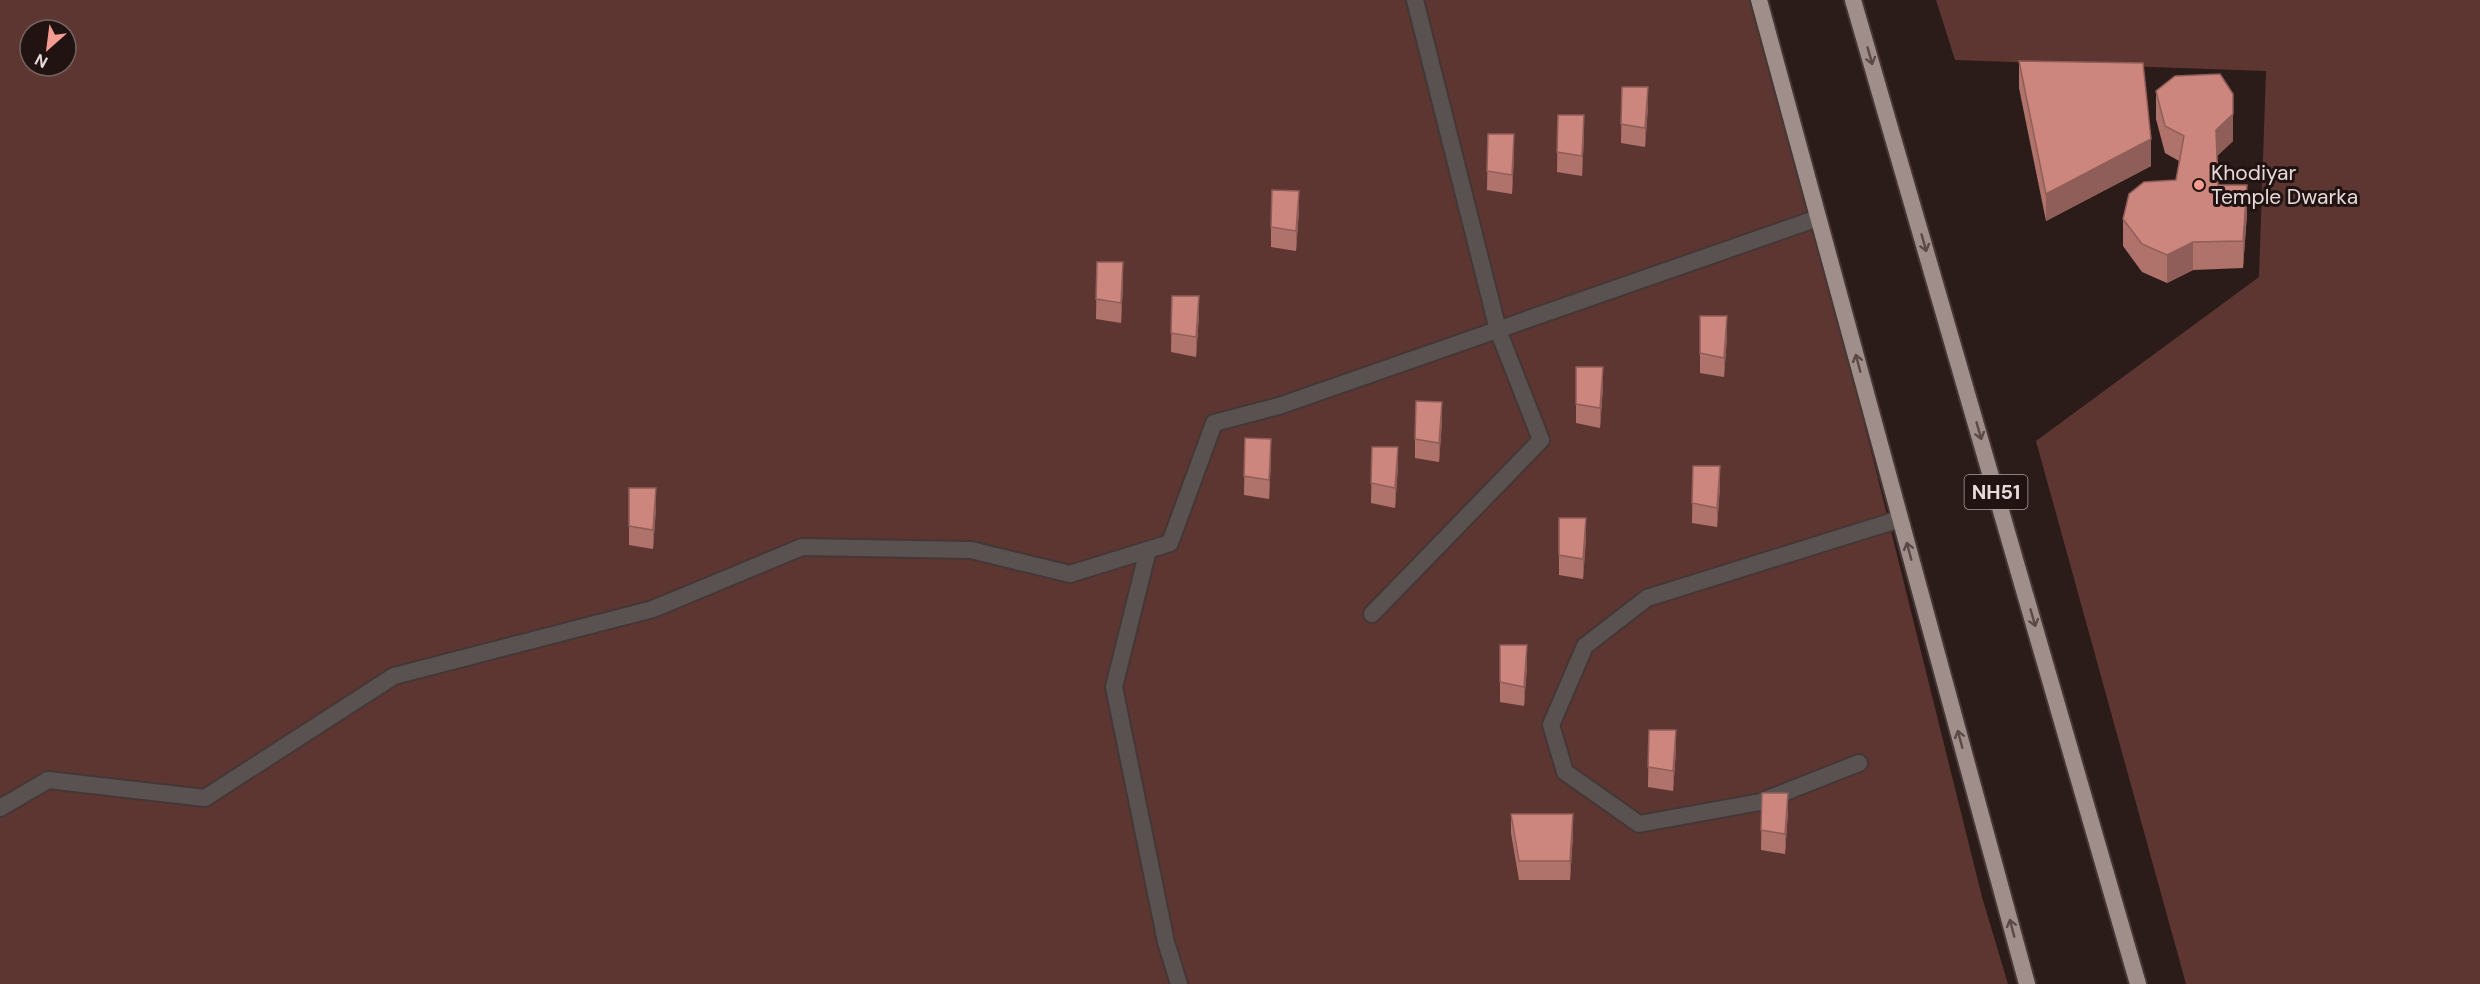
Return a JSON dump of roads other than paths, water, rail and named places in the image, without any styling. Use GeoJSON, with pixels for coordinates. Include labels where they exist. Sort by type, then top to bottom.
{"type":"FeatureCollection","features":[{"type":"Feature","properties":{"kind":"highway"},"geometry":{"type":"LineString","coordinates":[[1759,0],[2027,984]]}},
{"type":"Feature","properties":{"kind":"highway","name":"NH51"},"geometry":{"type":"LineString","coordinates":[[1853,0],[2138,984]]}},
{"type":"Feature","properties":{"kind":"street"},"geometry":{"type":"LineString","coordinates":[[1372,614],[1541,440],[1498,330],[1415,0]]}},
{"type":"Feature","properties":{"kind":"street"},"geometry":{"type":"LineString","coordinates":[[0,808],[48,780],[205,798],[393,675],[653,609],[802,547],[971,550],[1070,574],[1170,543],[1214,423],[1279,406],[1818,218]]}},
{"type":"Feature","properties":{"kind":"street"},"geometry":{"type":"LineString","coordinates":[[1859,763],[1760,802],[1639,824],[1565,772],[1551,725],[1585,646],[1647,598],[1900,519]]}},
{"type":"Feature","properties":{"kind":"street"},"geometry":{"type":"LineString","coordinates":[[1148,550],[1114,687],[1166,942],[1179,984]]}},
{"type":"Feature","properties":{"kind":"place","name":"Khodiyar Temple Dwarka"},"geometry":{"type":"Point","coordinates":[2199,185]}}]}
